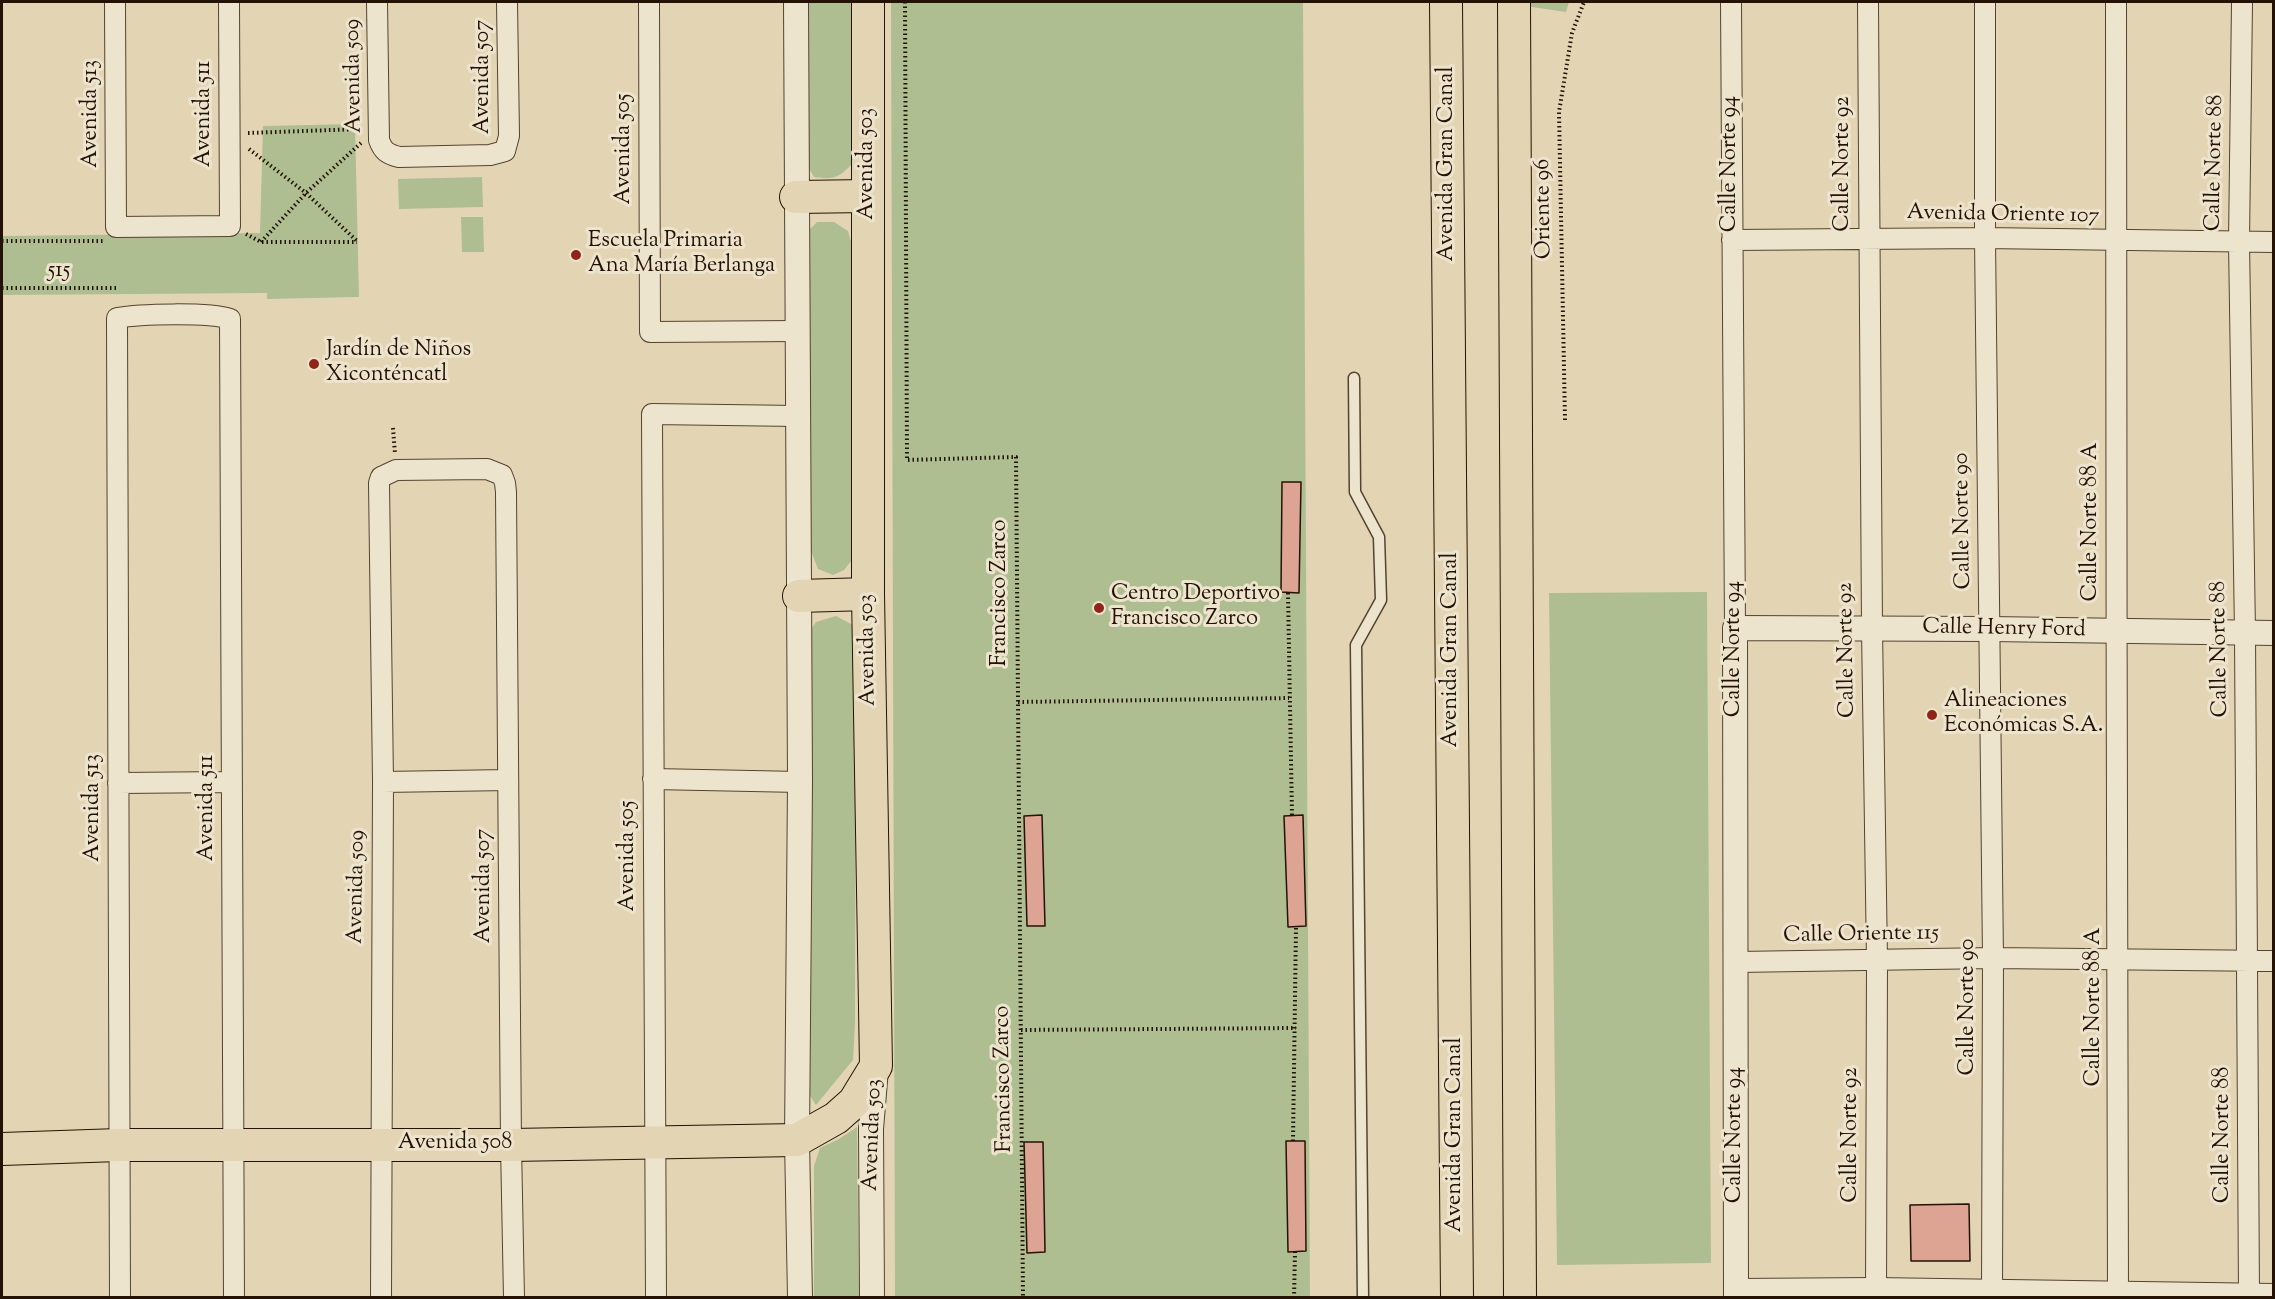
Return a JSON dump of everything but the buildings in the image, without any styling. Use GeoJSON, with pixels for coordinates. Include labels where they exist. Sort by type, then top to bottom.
{"type":"FeatureCollection","features":[{"type":"Feature","properties":{"kind":"main road","name":"Avenida 503"},"geometry":{"type":"LineString","coordinates":[[868,2],[868,594],[876,1066]]}},
{"type":"Feature","properties":{"kind":"main road","name":"Avenida Gran Canal"},"geometry":{"type":"LineString","coordinates":[[1446,2],[1457,1298]]}},
{"type":"Feature","properties":{"kind":"main road"},"geometry":{"type":"LineString","coordinates":[[1514,2],[1520,1298]]}},
{"type":"Feature","properties":{"kind":"main road"},"geometry":{"type":"LineString","coordinates":[[796,197],[867,196]]}},
{"type":"Feature","properties":{"kind":"main road"},"geometry":{"type":"LineString","coordinates":[[799,597],[868,594]]}},
{"type":"Feature","properties":{"kind":"main road","name":"Avenida 508"},"geometry":{"type":"LineString","coordinates":[[2,1149],[119,1145],[511,1145],[797,1140],[836,1118],[854,1102],[876,1066]]}},
{"type":"Feature","properties":{"kind":"street","name":"Avenida 513"},"geometry":{"type":"LineString","coordinates":[[110,234],[115,2]]}},
{"type":"Feature","properties":{"kind":"street","name":"Avenida 511"},"geometry":{"type":"LineString","coordinates":[[110,234],[230,226],[229,2]]}},
{"type":"Feature","properties":{"kind":"street","name":"Avenida 509"},"geometry":{"type":"LineString","coordinates":[[377,2],[377,129],[383,149]]}},
{"type":"Feature","properties":{"kind":"street","name":"Avenida 507"},"geometry":{"type":"LineString","coordinates":[[383,149],[389,155],[399,157],[490,156],[505,151],[509,136],[507,2]]}},
{"type":"Feature","properties":{"kind":"street","name":"Avenida 505"},"geometry":{"type":"LineString","coordinates":[[649,2],[650,332],[798,331]]}},
{"type":"Feature","properties":{"kind":"street"},"geometry":{"type":"LineString","coordinates":[[796,2],[800,782],[797,1140],[800,1298]]}},
{"type":"Feature","properties":{"kind":"street","name":"Calle Norte 94"},"geometry":{"type":"LineString","coordinates":[[1731,2],[1737,962],[1736,1294]]}},
{"type":"Feature","properties":{"kind":"street","name":"Calle Norte 92"},"geometry":{"type":"LineString","coordinates":[[1868,2],[1872,629],[1877,960],[1876,1294]]}},
{"type":"Feature","properties":{"kind":"street","name":"Calle Norte 90"},"geometry":{"type":"LineString","coordinates":[[1984,2],[1993,958],[1992,1293]]}},
{"type":"Feature","properties":{"kind":"street","name":"Calle Norte 88 A"},"geometry":{"type":"LineString","coordinates":[[2116,2],[2114,241],[2120,959],[2118,1293]]}},
{"type":"Feature","properties":{"kind":"street","name":"Calle Norte 88"},"geometry":{"type":"LineString","coordinates":[[2242,2],[2239,242],[2245,633],[2249,1296]]}},
{"type":"Feature","properties":{"kind":"street","name":"Avenida Oriente 107"},"geometry":{"type":"LineString","coordinates":[[1732,240],[1985,238],[2274,242]]}},
{"type":"Feature","properties":{"kind":"street","name":"Avenida 511"},"geometry":{"type":"LineString","coordinates":[[117,318],[150,315],[217,316],[230,319],[234,1298]]}},
{"type":"Feature","properties":{"kind":"street","name":"Avenida 513"},"geometry":{"type":"LineString","coordinates":[[117,318],[120,1298]]}},
{"type":"Feature","properties":{"kind":"street","name":"Avenida 505"},"geometry":{"type":"LineString","coordinates":[[656,1298],[652,414],[798,416]]}},
{"type":"Feature","properties":{"kind":"street","name":"Avenida 507"},"geometry":{"type":"LineString","coordinates":[[388,474],[487,469],[502,476],[505,483],[514,1298]]}},
{"type":"Feature","properties":{"kind":"street","name":"Avenida 509"},"geometry":{"type":"LineString","coordinates":[[381,1298],[383,782],[379,491],[388,474]]}},
{"type":"Feature","properties":{"kind":"street","name":"Calle Henry Ford"},"geometry":{"type":"LineString","coordinates":[[1735,628],[2274,633]]}},
{"type":"Feature","properties":{"kind":"street"},"geometry":{"type":"LineString","coordinates":[[652,779],[800,782]]}},
{"type":"Feature","properties":{"kind":"street"},"geometry":{"type":"LineString","coordinates":[[383,782],[508,780]]}},
{"type":"Feature","properties":{"kind":"street"},"geometry":{"type":"LineString","coordinates":[[118,783],[232,782]]}},
{"type":"Feature","properties":{"kind":"street","name":"Calle Oriente 115"},"geometry":{"type":"LineString","coordinates":[[1737,962],[1993,958],[2274,961]]}},
{"type":"Feature","properties":{"kind":"street","name":"Avenida 503"},"geometry":{"type":"LineString","coordinates":[[872,1298],[871,1129],[876,1066]]}},
{"type":"Feature","properties":{"kind":"street"},"geometry":{"type":"LineString","coordinates":[[1736,1294],[2118,1293],[2274,1296]]}},
{"type":"Feature","properties":{"kind":"lane"},"geometry":{"type":"LineString","coordinates":[[1354,378],[1355,492],[1379,537],[1381,600],[1356,645],[1363,1298]]}},
{"type":"Feature","properties":{"kind":"path","name":"Francisco Zarco"},"geometry":{"type":"LineString","coordinates":[[904,2],[907,460],[1016,457],[1023,1298]]}},
{"type":"Feature","properties":{"kind":"path","name":"Oriente 96"},"geometry":{"type":"LineString","coordinates":[[1565,420],[1560,112],[1572,33],[1584,2]]}},
{"type":"Feature","properties":{"kind":"path"},"geometry":{"type":"LineString","coordinates":[[229,134],[377,129]]}},
{"type":"Feature","properties":{"kind":"path"},"geometry":{"type":"LineString","coordinates":[[229,134],[306,193],[358,242],[261,242],[306,193],[377,129]]}},
{"type":"Feature","properties":{"kind":"path","name":"515"},"geometry":{"type":"LineString","coordinates":[[2,241],[110,234]]}},
{"type":"Feature","properties":{"kind":"path","name":"515"},"geometry":{"type":"LineString","coordinates":[[2,288],[116,288]]}},
{"type":"Feature","properties":{"kind":"path"},"geometry":{"type":"LineString","coordinates":[[388,474],[393,428]]}},
{"type":"Feature","properties":{"kind":"path"},"geometry":{"type":"LineString","coordinates":[[1288,593],[1292,816]]}},
{"type":"Feature","properties":{"kind":"path"},"geometry":{"type":"LineString","coordinates":[[1018,702],[1289,698]]}},
{"type":"Feature","properties":{"kind":"path"},"geometry":{"type":"LineString","coordinates":[[1293,1141],[1296,926]]}},
{"type":"Feature","properties":{"kind":"path"},"geometry":{"type":"LineString","coordinates":[[1021,1029],[1296,1028]]}},
{"type":"Feature","properties":{"kind":"path"},"geometry":{"type":"LineString","coordinates":[[1294,1252],[1294,1298]]}},
{"type":"Feature","properties":{"kind":"green space"},"geometry":{"type":"Polygon","coordinates":[[[807,2],[852,2],[852,164],[839,175],[831,178],[814,177],[806,163],[807,2]]]}},
{"type":"Feature","properties":{"kind":"green space","name":"Centro Deportivo Francisco Zarco"},"geometry":{"type":"Polygon","coordinates":[[[891,2],[1303,2],[1310,1297],[895,1297],[891,2]]]}},
{"type":"Feature","properties":{"kind":"green space"},"geometry":{"type":"Polygon","coordinates":[[[1525,2],[1569,2],[1566,12],[1525,6],[1525,2]]]}},
{"type":"Feature","properties":{"kind":"green space"},"geometry":{"type":"Polygon","coordinates":[[[355,124],[359,297],[267,299],[267,293],[2,295],[2,236],[260,233],[263,126],[355,124]]]}},
{"type":"Feature","properties":{"kind":"green space"},"geometry":{"type":"Polygon","coordinates":[[[482,177],[483,207],[399,209],[398,179],[482,177]]]}},
{"type":"Feature","properties":{"kind":"green space"},"geometry":{"type":"Polygon","coordinates":[[[461,217],[483,217],[484,252],[462,252],[461,217]]]}},
{"type":"Feature","properties":{"kind":"green space"},"geometry":{"type":"Polygon","coordinates":[[[817,222],[834,222],[848,231],[852,245],[856,555],[844,570],[833,575],[818,569],[811,551],[808,231],[817,222]]]}},
{"type":"Feature","properties":{"kind":"green space"},"geometry":{"type":"Polygon","coordinates":[[[1707,592],[1711,1263],[1557,1265],[1549,593],[1707,592]]]}},
{"type":"Feature","properties":{"kind":"green space"},"geometry":{"type":"Polygon","coordinates":[[[836,616],[853,625],[856,655],[855,1024],[853,1060],[816,1105],[809,1094],[809,632],[816,622],[836,616]]]}},
{"type":"Feature","properties":{"kind":"green space"},"geometry":{"type":"Polygon","coordinates":[[[857,1127],[859,1297],[814,1297],[814,1166],[820,1148],[857,1127]]]}},
{"type":"Feature","properties":{"kind":"place","name":"Escuela Primaria Ana María Berlanga"},"geometry":{"type":"Point","coordinates":[576,255]}},
{"type":"Feature","properties":{"kind":"place","name":"Jardín de Niños Xiconténcatl"},"geometry":{"type":"Point","coordinates":[314,364]}},
{"type":"Feature","properties":{"kind":"place","name":"Centro Deportivo Francisco Zarco"},"geometry":{"type":"Point","coordinates":[1099,608]}},
{"type":"Feature","properties":{"kind":"place","name":"Alineaciones Económicas S.A."},"geometry":{"type":"Point","coordinates":[1932,715]}}]}
